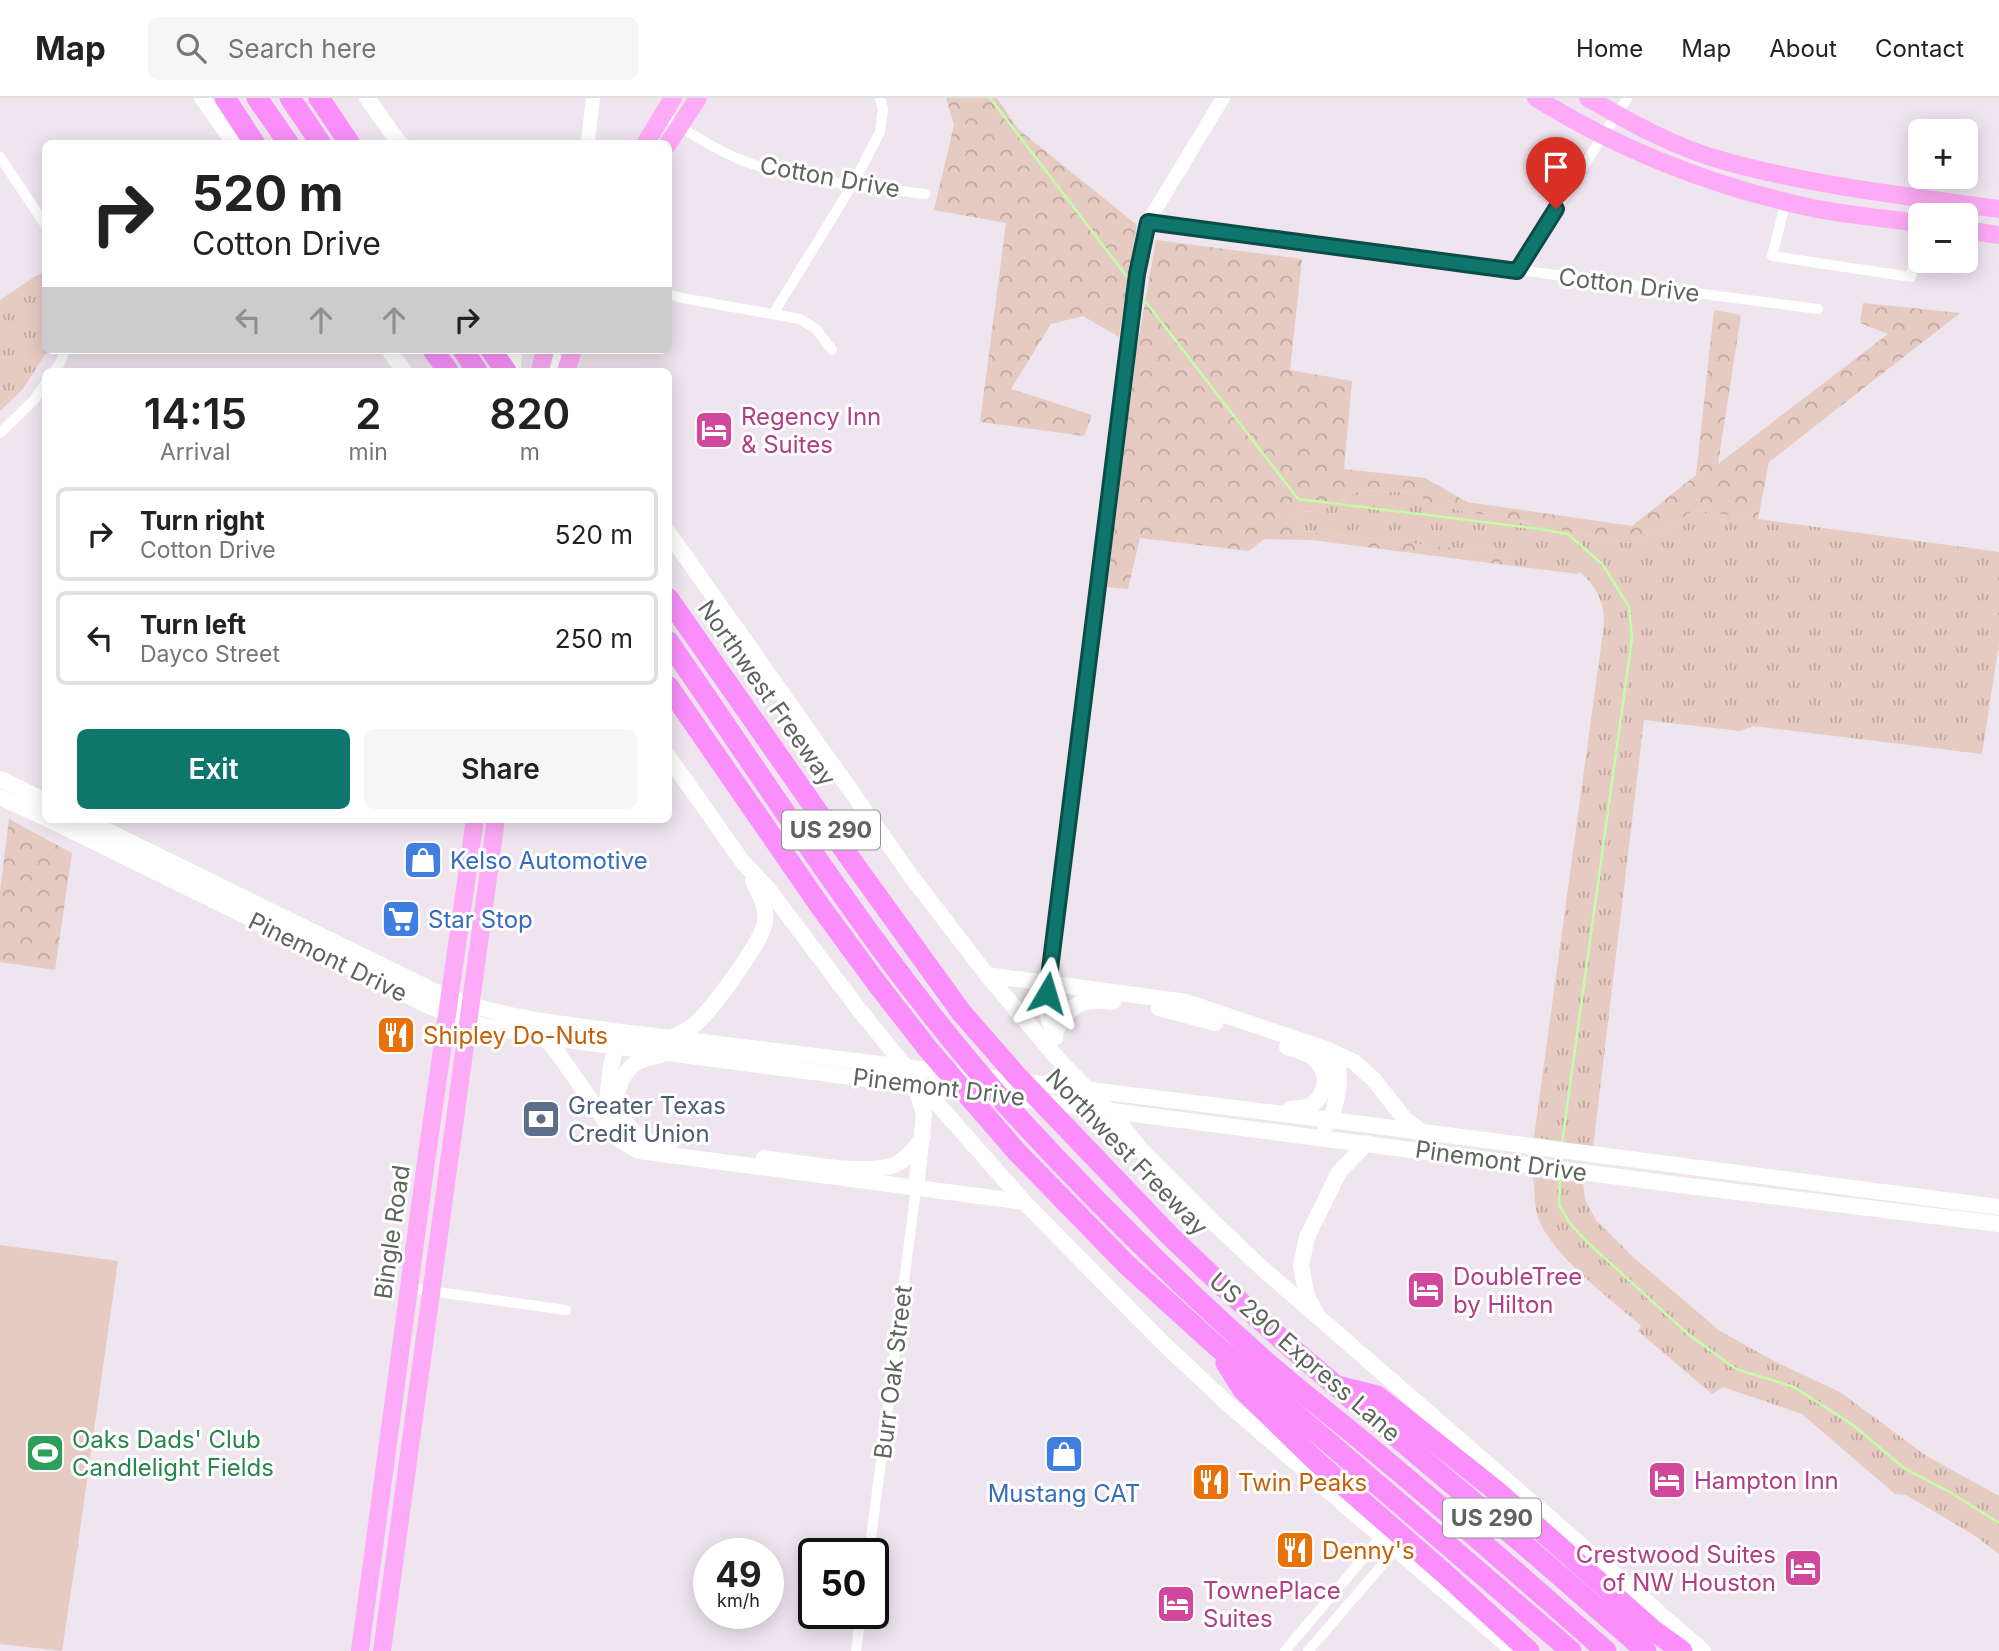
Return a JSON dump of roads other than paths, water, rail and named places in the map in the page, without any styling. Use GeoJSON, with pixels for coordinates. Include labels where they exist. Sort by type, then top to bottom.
{"type":"FeatureCollection","features":[{"type":"Feature","properties":{"kind":"highway"},"geometry":{"type":"LineString","coordinates":[[225,98],[252,140]]}},
{"type":"Feature","properties":{"kind":"highway"},"geometry":{"type":"LineString","coordinates":[[257,98],[286,140]]}},
{"type":"Feature","properties":{"kind":"highway"},"geometry":{"type":"LineString","coordinates":[[290,98],[318,140]]}},
{"type":"Feature","properties":{"kind":"highway"},"geometry":{"type":"LineString","coordinates":[[319,98],[347,140]]}},
{"type":"Feature","properties":{"kind":"highway","name":"Northwest Freeway"},"geometry":{"type":"LineString","coordinates":[[672,604],[961,1012],[1016,1075],[1168,1234],[1269,1329],[1646,1651]]}},
{"type":"Feature","properties":{"kind":"highway","name":"US 290 Express Lane"},"geometry":{"type":"LineString","coordinates":[[672,647],[842,895],[906,980],[1011,1109],[1069,1172],[1165,1269],[1237,1335],[1606,1651]]}},
{"type":"Feature","properties":{"kind":"highway","name":"US 290"},"geometry":{"type":"LineString","coordinates":[[672,692],[878,985],[928,1049],[1016,1151],[1127,1265],[1213,1343],[1571,1651]]}},
{"type":"Feature","properties":{"kind":"highway"},"geometry":{"type":"LineString","coordinates":[[1213,1343],[1243,1390],[1308,1453],[1530,1651]]}},
{"type":"Feature","properties":{"kind":"highway"},"geometry":{"type":"LineString","coordinates":[[1336,1385],[1377,1396],[1499,1493],[1653,1630],[1682,1651]]}},
{"type":"Feature","properties":{"kind":"main road"},"geometry":{"type":"LineString","coordinates":[[202,98],[232,140]]}},
{"type":"Feature","properties":{"kind":"main road"},"geometry":{"type":"LineString","coordinates":[[368,98],[397,140]]}},
{"type":"Feature","properties":{"kind":"main road"},"geometry":{"type":"LineString","coordinates":[[647,140],[673,98]]}},
{"type":"Feature","properties":{"kind":"main road"},"geometry":{"type":"LineString","coordinates":[[670,140],[698,98]]}},
{"type":"Feature","properties":{"kind":"main road"},"geometry":{"type":"LineString","coordinates":[[1536,98],[1654,159],[1731,187],[1810,207],[1908,221]]}},
{"type":"Feature","properties":{"kind":"main road"},"geometry":{"type":"LineString","coordinates":[[1588,98],[1669,141],[1722,161],[1815,183],[1999,209]]}},
{"type":"Feature","properties":{"kind":"main road"},"geometry":{"type":"LineString","coordinates":[[1810,207],[1815,183]]}},
{"type":"Feature","properties":{"kind":"main road"},"geometry":{"type":"LineString","coordinates":[[1978,232],[1999,235]]}},
{"type":"Feature","properties":{"kind":"main road"},"geometry":{"type":"LineString","coordinates":[[549,354],[561,368]]}},
{"type":"Feature","properties":{"kind":"main road"},"geometry":{"type":"LineString","coordinates":[[672,538],[911,876],[987,975],[1058,1059],[1116,1118],[1140,1149],[1263,1269],[1703,1651]]}},
{"type":"Feature","properties":{"kind":"main road"},"geometry":{"type":"LineString","coordinates":[[672,763],[742,860],[769,890],[857,1007],[913,1076],[1024,1202],[1163,1343],[1238,1412],[1514,1651]]}},
{"type":"Feature","properties":{"kind":"main road"},"geometry":{"type":"LineString","coordinates":[[0,779],[42,799]]}},
{"type":"Feature","properties":{"kind":"main road","name":"Pinemont Drive"},"geometry":{"type":"LineString","coordinates":[[0,797],[42,816]]}},
{"type":"Feature","properties":{"kind":"main road","name":"Pinemont Drive"},"geometry":{"type":"LineString","coordinates":[[59,823],[170,870],[336,961],[468,1013],[483,1026],[544,1037],[619,1039],[823,1057],[1999,1207]]}},
{"type":"Feature","properties":{"kind":"main road","name":"Pinemont Drive"},"geometry":{"type":"LineString","coordinates":[[90,823],[170,870]]}},
{"type":"Feature","properties":{"kind":"main road","name":"Bingle Road"},"geometry":{"type":"LineString","coordinates":[[360,1651],[475,823]]}},
{"type":"Feature","properties":{"kind":"main road","name":"Bingle Road"},"geometry":{"type":"LineString","coordinates":[[382,1651],[495,823]]}},
{"type":"Feature","properties":{"kind":"main road"},"geometry":{"type":"LineString","coordinates":[[742,860],[761,896],[765,924],[726,988],[693,1027],[671,1045],[627,1071],[620,1084],[618,1104],[621,1118],[638,1135],[660,1146],[858,1170],[893,1166],[904,1159],[923,1137]]}},
{"type":"Feature","properties":{"kind":"main road","name":"Pinemont Drive"},"geometry":{"type":"LineString","coordinates":[[192,881],[339,944],[449,1006]]}},
{"type":"Feature","properties":{"kind":"main road"},"geometry":{"type":"LineString","coordinates":[[336,961],[339,944]]}},
{"type":"Feature","properties":{"kind":"main road"},"geometry":{"type":"LineString","coordinates":[[987,975],[1186,1002],[1326,1049],[1354,1062],[1374,1080],[1404,1118],[1421,1132]]}},
{"type":"Feature","properties":{"kind":"main road"},"geometry":{"type":"LineString","coordinates":[[1048,982],[1048,1016],[1058,1059]]}},
{"type":"Feature","properties":{"kind":"main road"},"geometry":{"type":"LineString","coordinates":[[1054,1034],[1065,1014],[1074,1007],[1093,1000],[1170,1010],[1305,1053],[1314,1059],[1325,1075],[1322,1091],[1314,1102],[1309,1107],[1265,1112]]}},
{"type":"Feature","properties":{"kind":"main road","name":"Pinemont Drive"},"geometry":{"type":"LineString","coordinates":[[468,1013],[485,1011],[619,1039]]}},
{"type":"Feature","properties":{"kind":"main road"},"geometry":{"type":"LineString","coordinates":[[544,1037],[618,1139],[639,1152],[1024,1202]]}},
{"type":"Feature","properties":{"kind":"main road"},"geometry":{"type":"LineString","coordinates":[[618,1139],[606,1108],[611,1065],[619,1039]]}},
{"type":"Feature","properties":{"kind":"main road","name":"Pinemont Drive"},"geometry":{"type":"LineString","coordinates":[[671,1045],[839,1074],[1999,1224]]}},
{"type":"Feature","properties":{"kind":"main road"},"geometry":{"type":"LineString","coordinates":[[1236,1126],[1275,1123],[1322,1129],[1331,1120],[1338,1083],[1337,1066],[1326,1049]]}},
{"type":"Feature","properties":{"kind":"main road"},"geometry":{"type":"LineString","coordinates":[[913,1076],[924,1114],[916,1189]]}},
{"type":"Feature","properties":{"kind":"main road"},"geometry":{"type":"LineString","coordinates":[[1486,1158],[1488,1142]]}},
{"type":"Feature","properties":{"kind":"main road"},"geometry":{"type":"LineString","coordinates":[[1317,1316],[1307,1296],[1301,1266],[1307,1237],[1339,1172],[1367,1143]]}},
{"type":"Feature","properties":{"kind":"main road"},"geometry":{"type":"LineString","coordinates":[[1609,1175],[1611,1158]]}},
{"type":"Feature","properties":{"kind":"main road"},"geometry":{"type":"LineString","coordinates":[[1689,1186],[1691,1168]]}},
{"type":"Feature","properties":{"kind":"main road"},"geometry":{"type":"LineString","coordinates":[[425,1169],[447,1173]]}},
{"type":"Feature","properties":{"kind":"main road"},"geometry":{"type":"LineString","coordinates":[[373,1558],[395,1561]]}},
{"type":"Feature","properties":{"kind":"street"},"geometry":{"type":"LineString","coordinates":[[587,140],[593,98]]}},
{"type":"Feature","properties":{"kind":"street"},"geometry":{"type":"LineString","coordinates":[[773,314],[853,184],[880,132],[883,109],[880,98]]}},
{"type":"Feature","properties":{"kind":"street"},"geometry":{"type":"LineString","coordinates":[[1048,982],[1137,274],[1148,222],[1223,98]]}},
{"type":"Feature","properties":{"kind":"street"},"geometry":{"type":"LineString","coordinates":[[1517,271],[1627,98]]}},
{"type":"Feature","properties":{"kind":"street","name":"Cotton Drive"},"geometry":{"type":"LineString","coordinates":[[663,114],[693,135],[739,159],[764,167],[798,176],[925,194]]}},
{"type":"Feature","properties":{"kind":"street"},"geometry":{"type":"LineString","coordinates":[[0,156],[42,220]]}},
{"type":"Feature","properties":{"kind":"street"},"geometry":{"type":"LineString","coordinates":[[1786,201],[1772,256],[1911,277],[1912,273]]}},
{"type":"Feature","properties":{"kind":"street","name":"Cotton Drive"},"geometry":{"type":"LineString","coordinates":[[1148,222],[1818,309]]}},
{"type":"Feature","properties":{"kind":"street"},"geometry":{"type":"LineString","coordinates":[[672,295],[800,319],[816,329],[832,350]]}},
{"type":"Feature","properties":{"kind":"street"},"geometry":{"type":"LineString","coordinates":[[0,433],[42,389]]}},
{"type":"Feature","properties":{"kind":"street","name":"Burr Oak Street"},"geometry":{"type":"LineString","coordinates":[[871,1538],[916,1189]]}},
{"type":"Feature","properties":{"kind":"street"},"geometry":{"type":"LineString","coordinates":[[409,1288],[566,1310]]}},
{"type":"Feature","properties":{"kind":"street"},"geometry":{"type":"LineString","coordinates":[[1285,1651],[1381,1537]]}},
{"type":"Feature","properties":{"kind":"street"},"geometry":{"type":"LineString","coordinates":[[1301,1632],[1311,1648],[1396,1549]]}},
{"type":"Feature","properties":{"kind":"street"},"geometry":{"type":"LineString","coordinates":[[856,1651],[858,1629]]}},
{"type":"Feature","properties":{"kind":"waterway"},"geometry":{"type":"LineString","coordinates":[[990,98],[1131,282]]}},
{"type":"Feature","properties":{"kind":"waterway"},"geometry":{"type":"LineString","coordinates":[[1139,293],[1298,499],[1568,534],[1603,565],[1629,607],[1632,638],[1562,1143]]}},
{"type":"Feature","properties":{"kind":"waterway"},"geometry":{"type":"LineString","coordinates":[[1560,1174],[1559,1205],[1569,1222],[1585,1240],[1688,1334],[1736,1369],[1794,1387],[1853,1425],[1904,1468],[1999,1523]]}},
{"type":"Feature","properties":{"kind":"place","name":"Regency Inn & Suites"},"geometry":{"type":"Point","coordinates":[714,430]}},
{"type":"Feature","properties":{"kind":"place","name":"Kelso Automotive"},"geometry":{"type":"Point","coordinates":[423,860]}},
{"type":"Feature","properties":{"kind":"place","name":"Star Stop"},"geometry":{"type":"Point","coordinates":[401,919]}},
{"type":"Feature","properties":{"kind":"place","name":"Shipley Do-Nuts"},"geometry":{"type":"Point","coordinates":[396,1035]}},
{"type":"Feature","properties":{"kind":"place","name":"Greater Texas Credit Union"},"geometry":{"type":"Point","coordinates":[541,1119]}},
{"type":"Feature","properties":{"kind":"place","name":"DoubleTree by Hilton"},"geometry":{"type":"Point","coordinates":[1426,1290]}},
{"type":"Feature","properties":{"kind":"place","name":"Oaks Dads' Club Candlelight Fields"},"geometry":{"type":"Point","coordinates":[45,1453]}},
{"type":"Feature","properties":{"kind":"place","name":"Mustang CAT"},"geometry":{"type":"Point","coordinates":[1064,1454]}},
{"type":"Feature","properties":{"kind":"place","name":"Hampton Inn"},"geometry":{"type":"Point","coordinates":[1667,1480]}},
{"type":"Feature","properties":{"kind":"place","name":"Twin Peaks"},"geometry":{"type":"Point","coordinates":[1211,1482]}},
{"type":"Feature","properties":{"kind":"place","name":"Denny's"},"geometry":{"type":"Point","coordinates":[1295,1550]}},
{"type":"Feature","properties":{"kind":"place","name":"Crestwood Suites of NW Houston"},"geometry":{"type":"Point","coordinates":[1803,1568]}},
{"type":"Feature","properties":{"kind":"place","name":"TownePlace Suites"},"geometry":{"type":"Point","coordinates":[1176,1604]}}]}
